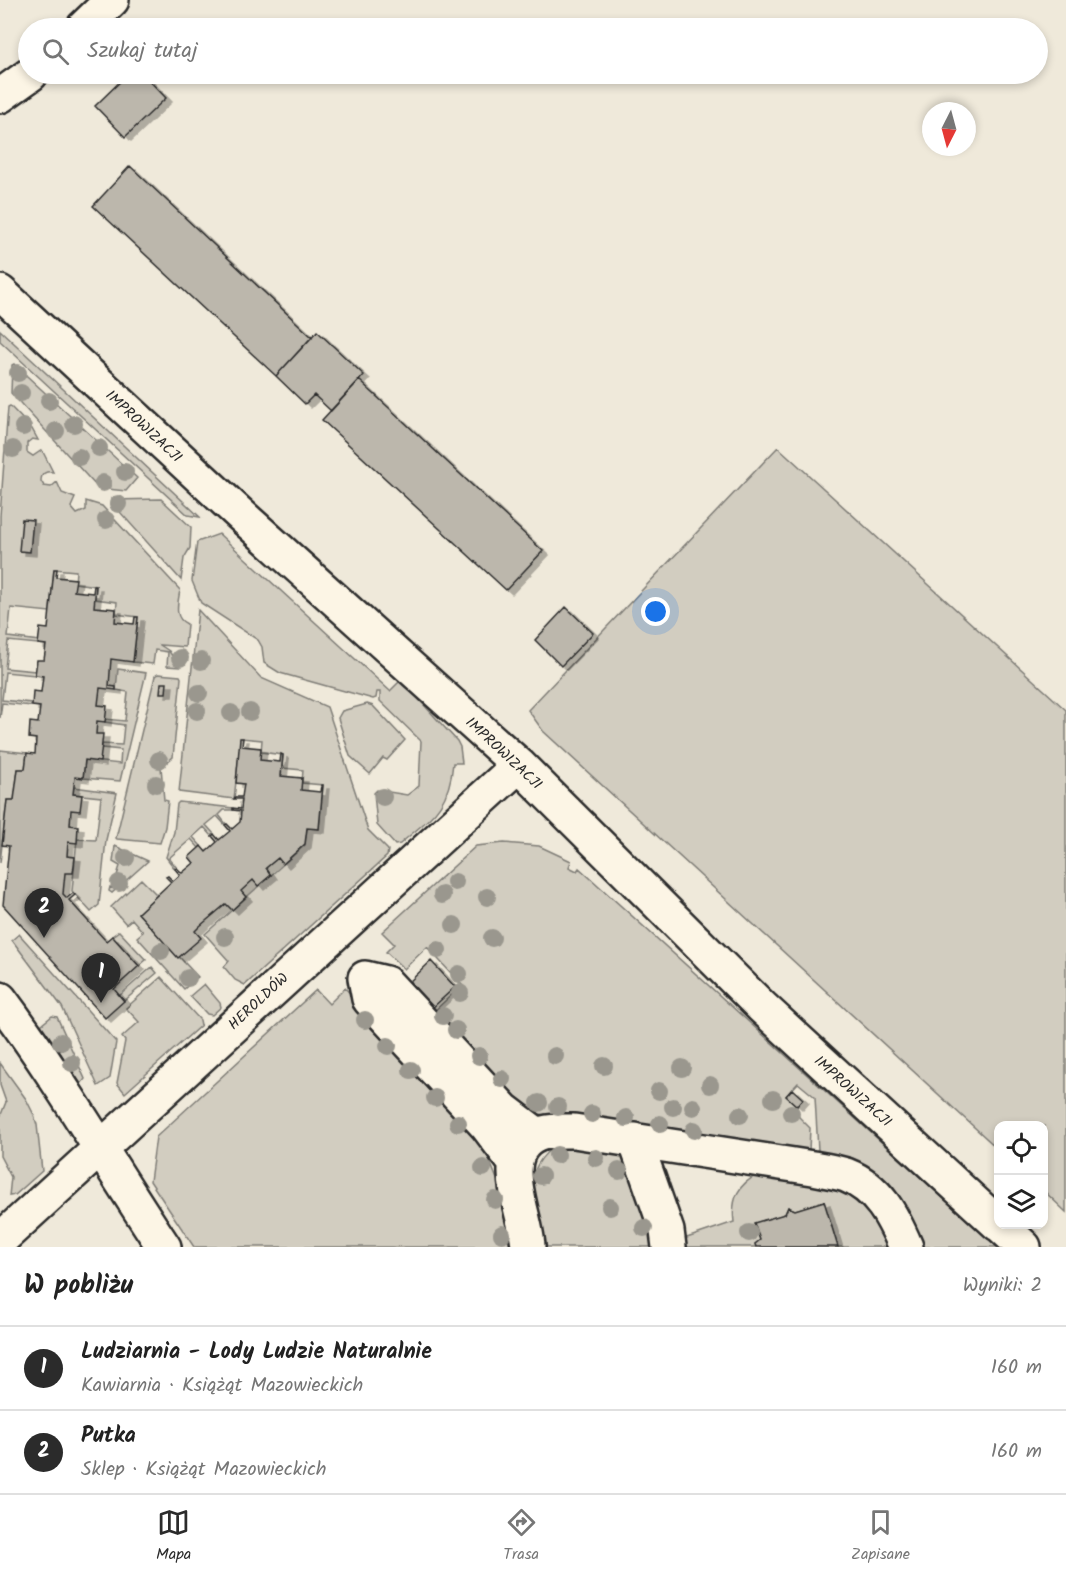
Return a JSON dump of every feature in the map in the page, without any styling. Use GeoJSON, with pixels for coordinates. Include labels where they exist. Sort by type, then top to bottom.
{"type":"FeatureCollection","features":[{"type":"Feature","properties":{"kind":"street"},"geometry":{"type":"LineString","coordinates":[[93,18],[112,0]]}},
{"type":"Feature","properties":{"kind":"street"},"geometry":{"type":"LineString","coordinates":[[0,96],[18,83]]}},
{"type":"Feature","properties":{"kind":"street","name":"IMPROWIZACJI"},"geometry":{"type":"LineString","coordinates":[[0,292],[250,524],[519,765],[762,1007],[994,1219]]}},
{"type":"Feature","properties":{"kind":"street","name":"HEROLDÓW"},"geometry":{"type":"LineString","coordinates":[[0,1240],[519,765]]}},
{"type":"Feature","properties":{"kind":"street"},"geometry":{"type":"LineString","coordinates":[[0,999],[47,1065],[164,1247]]}},
{"type":"Feature","properties":{"kind":"street"},"geometry":{"type":"LineString","coordinates":[[528,1247],[528,1235],[517,1195],[515,1163],[496,1118],[537,1135],[574,1131],[846,1175],[858,1181],[880,1199],[889,1210],[906,1247]]}},
{"type":"Feature","properties":{"kind":"street"},"geometry":{"type":"LineString","coordinates":[[515,1163],[523,1145],[537,1135]]}},
{"type":"Feature","properties":{"kind":"street"},"geometry":{"type":"LineString","coordinates":[[635,1140],[667,1231],[669,1247]]}},
{"type":"Feature","properties":{"kind":"street","name":"IMPROWIZACJI"},"geometry":{"type":"LineString","coordinates":[[1004,1229],[1024,1247]]}},
{"type":"Feature","properties":{"kind":"shaded area"},"geometry":{"type":"Polygon","coordinates":[[[0,330],[200,517],[188,515],[0,341],[0,330]]]}},
{"type":"Feature","properties":{"kind":"shaded area"},"geometry":{"type":"Polygon","coordinates":[[[14,364],[137,478],[126,491],[98,488],[11,393],[12,365],[14,364]]]}},
{"type":"Feature","properties":{"kind":"shaded area"},"geometry":{"type":"Polygon","coordinates":[[[10,406],[32,429],[38,440],[32,439],[27,443],[27,452],[33,456],[42,450],[53,472],[43,474],[41,481],[44,486],[51,487],[57,482],[62,493],[75,498],[71,507],[77,514],[86,510],[86,501],[102,506],[180,590],[178,614],[187,624],[185,647],[160,645],[169,651],[179,667],[167,666],[168,652],[155,650],[153,664],[133,662],[138,617],[116,614],[117,602],[95,599],[96,586],[75,583],[76,571],[54,569],[50,612],[11,608],[8,637],[39,641],[38,644],[8,641],[5,668],[35,671],[35,675],[5,672],[2,700],[32,703],[32,706],[2,703],[0,718],[0,516],[8,407],[10,406]]]}},
{"type":"Feature","properties":{"kind":"shaded area"},"geometry":{"type":"Polygon","coordinates":[[[778,447],[1066,710],[1066,1212],[1048,1195],[1048,1121],[994,1121],[994,1145],[543,731],[528,710],[778,447]]]}},
{"type":"Feature","properties":{"kind":"shaded area"},"geometry":{"type":"Polygon","coordinates":[[[161,499],[191,527],[190,548],[184,558],[181,580],[111,502],[112,500],[161,499]]]}},
{"type":"Feature","properties":{"kind":"shaded area"},"geometry":{"type":"Polygon","coordinates":[[[219,534],[390,691],[401,680],[457,741],[462,763],[453,763],[448,791],[443,801],[430,818],[400,844],[395,845],[377,825],[374,793],[377,790],[407,795],[419,786],[421,741],[380,701],[380,692],[377,692],[376,698],[373,699],[280,673],[264,663],[262,647],[258,640],[201,603],[192,581],[197,542],[219,534]]]}},
{"type":"Feature","properties":{"kind":"shaded area"},"geometry":{"type":"Polygon","coordinates":[[[198,610],[261,678],[327,707],[368,830],[388,850],[387,856],[245,985],[235,980],[224,967],[229,961],[205,934],[305,845],[307,828],[319,829],[323,785],[302,783],[303,770],[282,768],[283,755],[261,752],[262,740],[241,738],[234,799],[179,792],[198,610]]]}},
{"type":"Feature","properties":{"kind":"shaded area"},"geometry":{"type":"Polygon","coordinates":[[[118,669],[146,673],[120,781],[83,778],[85,760],[120,764],[121,750],[102,748],[102,744],[122,745],[124,725],[105,722],[105,719],[125,721],[128,692],[116,690],[118,669]]]}},
{"type":"Feature","properties":{"kind":"shaded area"},"geometry":{"type":"Polygon","coordinates":[[[158,674],[181,678],[173,757],[161,767],[164,800],[168,801],[165,827],[160,843],[117,839],[155,676],[158,674]]]}},
{"type":"Feature","properties":{"kind":"shaded area"},"geometry":{"type":"Polygon","coordinates":[[[367,704],[373,706],[405,740],[387,760],[383,758],[370,774],[350,756],[338,718],[342,711],[367,704]]]}},
{"type":"Feature","properties":{"kind":"shaded area"},"geometry":{"type":"Polygon","coordinates":[[[0,750],[27,753],[25,769],[18,769],[14,800],[7,800],[0,863],[0,750]]]}},
{"type":"Feature","properties":{"kind":"shaded area"},"geometry":{"type":"Polygon","coordinates":[[[74,787],[117,793],[106,840],[99,905],[91,912],[72,891],[77,839],[96,840],[101,797],[73,794],[74,787]]]}},
{"type":"Feature","properties":{"kind":"shaded area"},"geometry":{"type":"Polygon","coordinates":[[[179,802],[233,808],[233,810],[224,810],[219,815],[225,825],[217,816],[206,825],[214,834],[212,836],[204,827],[193,837],[201,846],[199,848],[191,839],[169,858],[177,868],[175,869],[166,857],[174,832],[179,802]]]}},
{"type":"Feature","properties":{"kind":"shaded area"},"geometry":{"type":"Polygon","coordinates":[[[504,843],[539,846],[571,861],[569,867],[577,871],[579,868],[997,1247],[917,1247],[820,1154],[815,1097],[798,1083],[786,1096],[797,1106],[799,1117],[810,1128],[809,1150],[802,1155],[543,1115],[522,1108],[429,1016],[462,985],[427,947],[404,969],[386,952],[394,944],[382,932],[476,846],[504,843]]]}},
{"type":"Feature","properties":{"kind":"shaded area"},"geometry":{"type":"Polygon","coordinates":[[[115,846],[148,861],[112,893],[109,891],[110,887],[113,888],[120,866],[113,862],[115,846]]]}},
{"type":"Feature","properties":{"kind":"shaded area"},"geometry":{"type":"Polygon","coordinates":[[[141,879],[157,895],[138,913],[198,977],[184,989],[137,937],[143,932],[132,919],[126,924],[111,907],[141,879]]]}},
{"type":"Feature","properties":{"kind":"shaded area"},"geometry":{"type":"Polygon","coordinates":[[[119,931],[146,960],[139,966],[112,936],[119,931]]]}},
{"type":"Feature","properties":{"kind":"shaded area"},"geometry":{"type":"Polygon","coordinates":[[[19,934],[116,1042],[110,1078],[98,1086],[62,1007],[12,940],[19,934]]]}},
{"type":"Feature","properties":{"kind":"shaded area"},"geometry":{"type":"Polygon","coordinates":[[[152,967],[157,973],[124,1001],[119,996],[152,967]]]}},
{"type":"Feature","properties":{"kind":"shaded area"},"geometry":{"type":"Polygon","coordinates":[[[161,977],[200,1020],[201,1025],[125,1093],[117,1083],[125,1041],[122,1037],[139,1022],[126,1008],[161,977]]]}},
{"type":"Feature","properties":{"kind":"shaded area"},"geometry":{"type":"Polygon","coordinates":[[[204,984],[220,1003],[221,1007],[212,1015],[207,1014],[190,996],[204,984]]]}},
{"type":"Feature","properties":{"kind":"shaded area"},"geometry":{"type":"Polygon","coordinates":[[[345,988],[479,1134],[506,1202],[511,1247],[194,1247],[150,1181],[156,1137],[316,990],[329,1004],[345,988]]]}},
{"type":"Feature","properties":{"kind":"shaded area"},"geometry":{"type":"Polygon","coordinates":[[[52,1016],[57,1017],[85,1079],[81,1084],[41,1025],[52,1016]]]}},
{"type":"Feature","properties":{"kind":"shaded area"},"geometry":{"type":"Polygon","coordinates":[[[0,1063],[26,1099],[34,1115],[42,1171],[15,1195],[9,1196],[11,1177],[0,1156],[0,1117],[6,1102],[0,1085],[0,1063]]]}},
{"type":"Feature","properties":{"kind":"shaded area"},"geometry":{"type":"Polygon","coordinates":[[[556,1145],[626,1154],[661,1247],[547,1247],[534,1206],[532,1180],[544,1156],[556,1145]]]}},
{"type":"Feature","properties":{"kind":"shaded area"},"geometry":{"type":"Polygon","coordinates":[[[759,1174],[824,1181],[862,1197],[893,1247],[838,1247],[824,1202],[795,1210],[788,1207],[785,1214],[755,1223],[760,1240],[755,1244],[756,1247],[678,1247],[687,1238],[734,1222],[734,1206],[738,1193],[746,1182],[759,1174]]]}},
{"type":"Feature","properties":{"kind":"building"},"geometry":{"type":"Polygon","coordinates":[[[118,84],[153,84],[166,98],[125,137],[95,106],[118,84]]]}},
{"type":"Feature","properties":{"kind":"building"},"geometry":{"type":"Polygon","coordinates":[[[130,166],[312,337],[276,376],[93,206],[130,166]]]}},
{"type":"Feature","properties":{"kind":"building"},"geometry":{"type":"Polygon","coordinates":[[[317,331],[364,375],[331,411],[314,395],[305,404],[276,376],[317,331]]]}},
{"type":"Feature","properties":{"kind":"building"},"geometry":{"type":"Polygon","coordinates":[[[359,380],[543,551],[506,590],[322,420],[359,380]]]}},
{"type":"Feature","properties":{"kind":"building"},"geometry":{"type":"Polygon","coordinates":[[[22,519],[33,520],[30,552],[19,551],[22,519]]]}},
{"type":"Feature","properties":{"kind":"building"},"geometry":{"type":"Polygon","coordinates":[[[54,569],[57,569],[56,577],[76,579],[74,591],[93,593],[94,586],[96,586],[94,607],[116,609],[115,622],[134,624],[135,617],[138,617],[133,662],[111,659],[109,686],[116,687],[116,690],[100,688],[98,705],[107,706],[105,722],[97,721],[96,734],[103,734],[100,762],[85,760],[83,778],[75,777],[73,794],[82,795],[80,811],[71,810],[70,825],[78,826],[77,843],[68,842],[67,856],[75,857],[73,873],[65,873],[63,894],[67,898],[73,893],[75,895],[69,900],[106,941],[112,936],[139,966],[114,989],[124,1001],[105,1018],[3,905],[9,846],[2,845],[7,800],[14,800],[18,769],[25,769],[27,753],[35,754],[36,739],[29,738],[30,722],[38,723],[40,707],[32,706],[33,691],[41,692],[43,676],[35,675],[37,660],[44,660],[46,645],[38,644],[40,628],[48,629],[54,569]]]}},
{"type":"Feature","properties":{"kind":"building"},"geometry":{"type":"Polygon","coordinates":[[[566,607],[593,633],[561,666],[535,640],[566,607]]]}},
{"type":"Feature","properties":{"kind":"building"},"geometry":{"type":"Polygon","coordinates":[[[161,683],[167,683],[166,693],[160,693],[161,683]]]}},
{"type":"Feature","properties":{"kind":"building"},"geometry":{"type":"Polygon","coordinates":[[[240,738],[243,738],[242,746],[261,748],[260,760],[280,762],[281,754],[283,755],[281,776],[302,778],[301,790],[320,792],[321,785],[323,785],[319,829],[307,828],[305,844],[283,864],[278,858],[266,868],[271,875],[258,886],[253,880],[241,891],[246,897],[232,910],[226,904],[200,926],[195,931],[201,938],[178,958],[138,913],[171,882],[166,877],[168,876],[173,881],[180,875],[175,869],[177,868],[182,873],[194,863],[189,857],[201,846],[206,852],[217,842],[212,836],[214,834],[219,840],[230,831],[225,825],[227,824],[232,829],[240,822],[241,811],[233,810],[233,808],[241,809],[242,799],[234,799],[242,797],[244,784],[236,783],[240,738]]]}},
{"type":"Feature","properties":{"kind":"building"},"geometry":{"type":"Polygon","coordinates":[[[431,961],[455,987],[429,1011],[406,985],[431,961]]]}},
{"type":"Feature","properties":{"kind":"building"},"geometry":{"type":"Polygon","coordinates":[[[792,1089],[803,1099],[797,1106],[786,1096],[792,1089]]]}},
{"type":"Feature","properties":{"kind":"building"},"geometry":{"type":"Polygon","coordinates":[[[824,1201],[838,1247],[756,1247],[755,1244],[760,1240],[754,1223],[785,1214],[788,1207],[795,1210],[824,1201]]]}},
{"type":"Feature","properties":{"kind":"place","name":"Putka"},"geometry":{"type":"Point","coordinates":[44,938]}},
{"type":"Feature","properties":{"kind":"place","name":"Ludziarnia - Lody Ludzie Naturalnie"},"geometry":{"type":"Point","coordinates":[101,1003]}}]}
